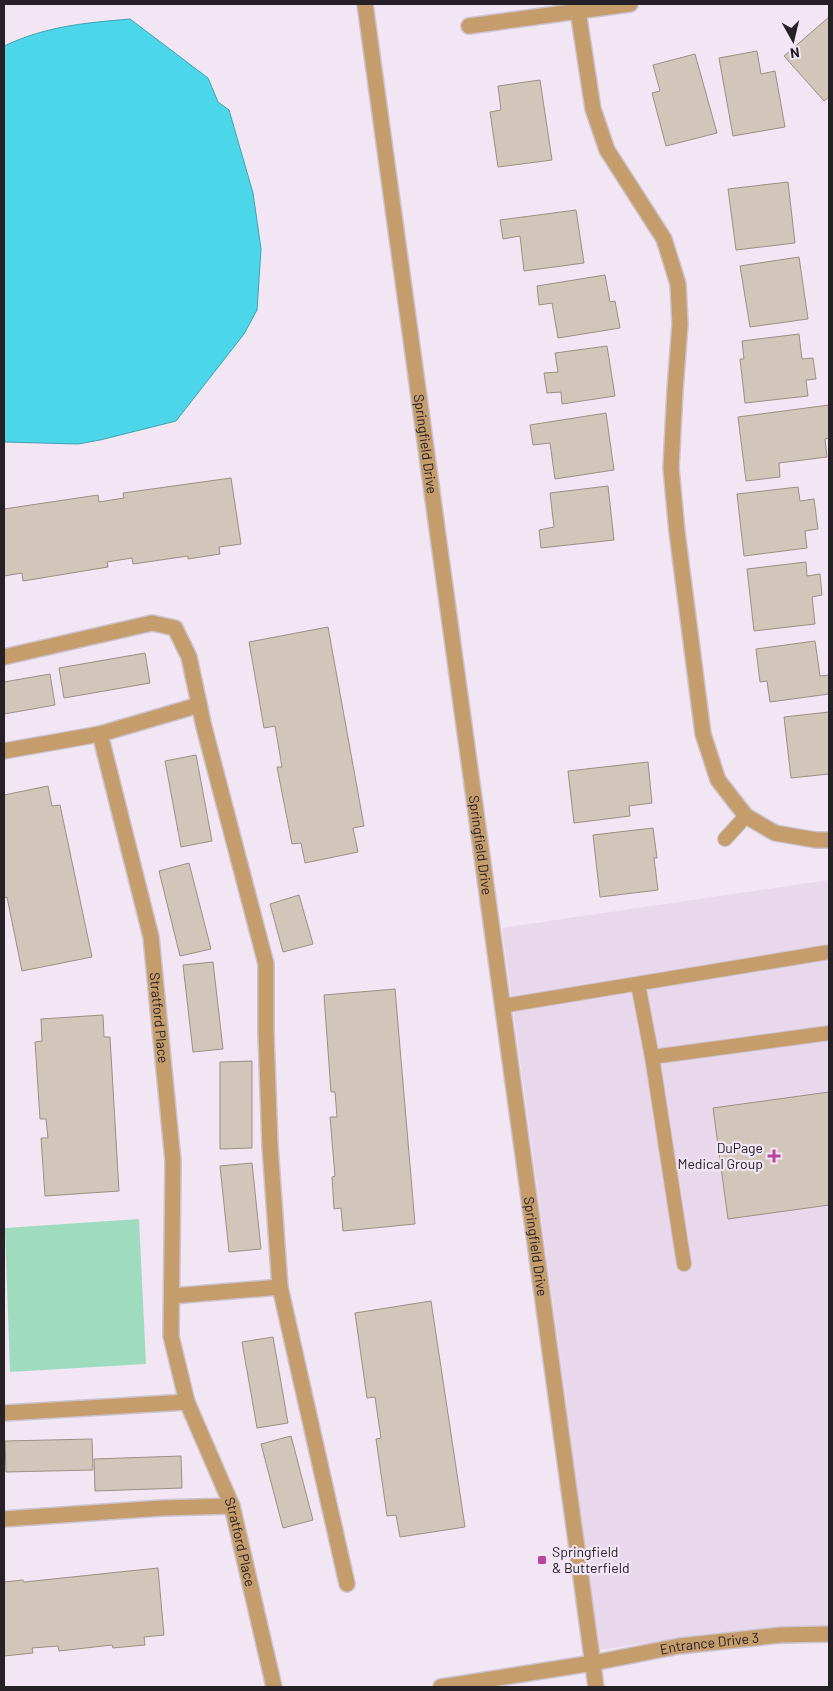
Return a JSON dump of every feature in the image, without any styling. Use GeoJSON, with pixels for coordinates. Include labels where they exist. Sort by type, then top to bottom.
{"type":"FeatureCollection","features":[{"type":"Feature","properties":{"kind":"street","name":"Springfield Drive"},"geometry":{"type":"LineString","coordinates":[[365,4],[596,1687]]}},
{"type":"Feature","properties":{"kind":"street"},"geometry":{"type":"LineString","coordinates":[[470,26],[630,4]]}},
{"type":"Feature","properties":{"kind":"street"},"geometry":{"type":"LineString","coordinates":[[578,11],[593,109],[607,150],[664,239],[678,284],[680,324],[671,468],[677,532],[703,734],[718,780],[746,816],[776,833],[816,840],[829,840]]}},
{"type":"Feature","properties":{"kind":"street"},"geometry":{"type":"LineString","coordinates":[[4,656],[152,623],[175,628],[189,657],[199,705],[266,964],[266,1034],[270,1146],[280,1287],[347,1584]]}},
{"type":"Feature","properties":{"kind":"street"},"geometry":{"type":"LineString","coordinates":[[4,751],[100,734],[199,705]]}},
{"type":"Feature","properties":{"kind":"street","name":"Stratford Place"},"geometry":{"type":"LineString","coordinates":[[100,734],[151,937],[173,1161],[171,1336],[187,1402],[232,1506],[274,1687]]}},
{"type":"Feature","properties":{"kind":"street"},"geometry":{"type":"LineString","coordinates":[[172,1296],[280,1287]]}},
{"type":"Feature","properties":{"kind":"street"},"geometry":{"type":"LineString","coordinates":[[4,1413],[187,1402]]}},
{"type":"Feature","properties":{"kind":"street"},"geometry":{"type":"LineString","coordinates":[[4,1519],[162,1508],[232,1506]]}},
{"type":"Feature","properties":{"kind":"street","name":"Entrance Drive 3"},"geometry":{"type":"LineString","coordinates":[[441,1687],[592,1663],[679,1646],[781,1635],[829,1634]]}},
{"type":"Feature","properties":{"kind":"lane"},"geometry":{"type":"LineString","coordinates":[[725,839],[746,816]]}},
{"type":"Feature","properties":{"kind":"lane"},"geometry":{"type":"LineString","coordinates":[[502,1006],[829,952]]}},
{"type":"Feature","properties":{"kind":"lane"},"geometry":{"type":"LineString","coordinates":[[638,984],[652,1057],[684,1264]]}},
{"type":"Feature","properties":{"kind":"lane"},"geometry":{"type":"LineString","coordinates":[[652,1057],[829,1033]]}},
{"type":"Feature","properties":{"kind":"shaded area"},"geometry":{"type":"Polygon","coordinates":[[[829,880],[829,1625],[712,1633],[600,1650],[502,928],[829,880]]]}},
{"type":"Feature","properties":{"kind":"green space"},"geometry":{"type":"Polygon","coordinates":[[[139,1219],[146,1364],[10,1372],[5,1228],[139,1219]]]}},
{"type":"Feature","properties":{"kind":"water"},"geometry":{"type":"Polygon","coordinates":[[[130,19],[208,78],[218,102],[229,110],[253,193],[261,249],[257,310],[244,334],[176,421],[78,444],[4,442],[4,46],[35,34],[66,26],[130,19]]]}},
{"type":"Feature","properties":{"kind":"building"},"geometry":{"type":"Polygon","coordinates":[[[829,17],[829,97],[824,101],[784,56],[829,17]]]}},
{"type":"Feature","properties":{"kind":"building"},"geometry":{"type":"Polygon","coordinates":[[[757,51],[761,74],[775,71],[785,127],[733,136],[719,58],[757,51]]]}},
{"type":"Feature","properties":{"kind":"building"},"geometry":{"type":"Polygon","coordinates":[[[695,54],[717,133],[666,146],[652,93],[660,91],[653,65],[695,54]]]}},
{"type":"Feature","properties":{"kind":"building"},"geometry":{"type":"Polygon","coordinates":[[[540,80],[552,160],[498,167],[490,112],[501,110],[498,86],[540,80]]]}},
{"type":"Feature","properties":{"kind":"building"},"geometry":{"type":"Polygon","coordinates":[[[788,182],[795,243],[736,250],[728,189],[788,182]]]}},
{"type":"Feature","properties":{"kind":"building"},"geometry":{"type":"Polygon","coordinates":[[[576,210],[584,263],[524,271],[520,236],[503,239],[500,220],[576,210]]]}},
{"type":"Feature","properties":{"kind":"building"},"geometry":{"type":"Polygon","coordinates":[[[799,257],[808,319],[750,327],[740,266],[799,257]]]}},
{"type":"Feature","properties":{"kind":"building"},"geometry":{"type":"Polygon","coordinates":[[[605,275],[610,302],[615,301],[620,328],[558,338],[552,303],[539,305],[537,286],[605,275]]]}},
{"type":"Feature","properties":{"kind":"building"},"geometry":{"type":"Polygon","coordinates":[[[799,334],[802,359],[813,358],[816,379],[806,380],[808,396],[745,403],[740,359],[744,359],[742,341],[799,334]]]}},
{"type":"Feature","properties":{"kind":"building"},"geometry":{"type":"Polygon","coordinates":[[[607,346],[615,396],[562,404],[561,392],[547,393],[544,373],[558,372],[555,353],[607,346]]]}},
{"type":"Feature","properties":{"kind":"building"},"geometry":{"type":"Polygon","coordinates":[[[829,405],[829,438],[825,439],[827,457],[779,463],[780,477],[746,481],[738,417],[829,405]]]}},
{"type":"Feature","properties":{"kind":"building"},"geometry":{"type":"Polygon","coordinates":[[[606,413],[614,470],[555,479],[550,443],[533,445],[530,425],[606,413]]]}},
{"type":"Feature","properties":{"kind":"building"},"geometry":{"type":"Polygon","coordinates":[[[231,478],[241,544],[219,547],[220,554],[188,559],[188,556],[133,564],[132,558],[107,562],[108,567],[23,581],[22,573],[4,576],[4,509],[98,495],[99,502],[124,498],[123,493],[231,478]]]}},
{"type":"Feature","properties":{"kind":"building"},"geometry":{"type":"Polygon","coordinates":[[[608,486],[614,540],[541,548],[539,530],[554,527],[550,493],[608,486]]]}},
{"type":"Feature","properties":{"kind":"building"},"geometry":{"type":"Polygon","coordinates":[[[798,487],[800,501],[814,499],[818,529],[805,531],[807,548],[744,556],[737,494],[798,487]]]}},
{"type":"Feature","properties":{"kind":"building"},"geometry":{"type":"Polygon","coordinates":[[[806,562],[807,576],[820,574],[822,595],[812,597],[815,624],[754,631],[747,569],[806,562]]]}},
{"type":"Feature","properties":{"kind":"building"},"geometry":{"type":"Polygon","coordinates":[[[328,627],[364,826],[353,828],[358,852],[305,863],[301,843],[292,844],[277,767],[282,767],[275,726],[264,728],[249,642],[328,627]]]}},
{"type":"Feature","properties":{"kind":"building"},"geometry":{"type":"Polygon","coordinates":[[[815,641],[820,676],[829,675],[829,694],[770,702],[767,681],[760,682],[756,649],[815,641]]]}},
{"type":"Feature","properties":{"kind":"building"},"geometry":{"type":"Polygon","coordinates":[[[145,653],[150,683],[64,698],[59,668],[145,653]]]}},
{"type":"Feature","properties":{"kind":"building"},"geometry":{"type":"Polygon","coordinates":[[[50,674],[55,705],[4,714],[4,682],[50,674]]]}},
{"type":"Feature","properties":{"kind":"building"},"geometry":{"type":"Polygon","coordinates":[[[829,712],[829,774],[791,778],[784,717],[829,712]]]}},
{"type":"Feature","properties":{"kind":"building"},"geometry":{"type":"Polygon","coordinates":[[[196,755],[212,841],[181,847],[165,761],[196,755]]]}},
{"type":"Feature","properties":{"kind":"building"},"geometry":{"type":"Polygon","coordinates":[[[648,762],[652,803],[629,806],[630,816],[574,823],[568,771],[648,762]]]}},
{"type":"Feature","properties":{"kind":"building"},"geometry":{"type":"Polygon","coordinates":[[[48,786],[52,806],[60,805],[92,957],[22,971],[7,897],[4,898],[4,795],[48,786]]]}},
{"type":"Feature","properties":{"kind":"building"},"geometry":{"type":"Polygon","coordinates":[[[653,828],[657,858],[654,858],[658,890],[600,897],[593,835],[653,828]]]}},
{"type":"Feature","properties":{"kind":"building"},"geometry":{"type":"Polygon","coordinates":[[[189,863],[211,949],[180,956],[159,871],[189,863]]]}},
{"type":"Feature","properties":{"kind":"building"},"geometry":{"type":"Polygon","coordinates":[[[299,895],[313,944],[283,952],[270,904],[299,895]]]}},
{"type":"Feature","properties":{"kind":"building"},"geometry":{"type":"Polygon","coordinates":[[[213,962],[223,1049],[193,1052],[183,965],[213,962]]]}},
{"type":"Feature","properties":{"kind":"building"},"geometry":{"type":"Polygon","coordinates":[[[395,989],[415,1224],[343,1231],[341,1208],[334,1209],[332,1177],[335,1176],[330,1117],[337,1117],[335,1092],[331,1092],[324,995],[395,989]]]}},
{"type":"Feature","properties":{"kind":"building"},"geometry":{"type":"Polygon","coordinates":[[[103,1015],[104,1037],[110,1037],[119,1191],[45,1196],[41,1138],[48,1138],[46,1119],[40,1119],[35,1042],[42,1041],[41,1019],[103,1015]]]}},
{"type":"Feature","properties":{"kind":"building"},"geometry":{"type":"Polygon","coordinates":[[[252,1061],[252,1148],[220,1149],[220,1062],[252,1061]]]}},
{"type":"Feature","properties":{"kind":"building","name":"DuPage Medical Group"},"geometry":{"type":"Polygon","coordinates":[[[829,1092],[829,1205],[728,1219],[713,1108],[829,1092]]]}},
{"type":"Feature","properties":{"kind":"building"},"geometry":{"type":"Polygon","coordinates":[[[252,1163],[261,1249],[229,1252],[220,1166],[252,1163]]]}},
{"type":"Feature","properties":{"kind":"building"},"geometry":{"type":"Polygon","coordinates":[[[431,1301],[465,1527],[400,1537],[396,1515],[387,1516],[376,1439],[381,1438],[375,1397],[367,1398],[355,1313],[431,1301]]]}},
{"type":"Feature","properties":{"kind":"building"},"geometry":{"type":"Polygon","coordinates":[[[273,1337],[288,1423],[257,1428],[242,1342],[273,1337]]]}},
{"type":"Feature","properties":{"kind":"building"},"geometry":{"type":"Polygon","coordinates":[[[291,1436],[313,1520],[283,1528],[261,1444],[291,1436]]]}},
{"type":"Feature","properties":{"kind":"building"},"geometry":{"type":"Polygon","coordinates":[[[92,1439],[93,1470],[6,1472],[5,1441],[92,1439]]]}},
{"type":"Feature","properties":{"kind":"building"},"geometry":{"type":"Polygon","coordinates":[[[181,1456],[182,1488],[95,1491],[94,1459],[181,1456]]]}},
{"type":"Feature","properties":{"kind":"building"},"geometry":{"type":"Polygon","coordinates":[[[158,1568],[164,1635],[144,1637],[145,1645],[113,1648],[112,1645],[59,1651],[58,1646],[32,1648],[33,1653],[4,1656],[4,1582],[23,1580],[24,1582],[158,1568]]]}},
{"type":"Feature","properties":{"kind":"place","name":"DuPage Medical Group"},"geometry":{"type":"Point","coordinates":[774,1156]}},
{"type":"Feature","properties":{"kind":"place","name":"Springfield & Butterfield"},"geometry":{"type":"Point","coordinates":[542,1560]}}]}
